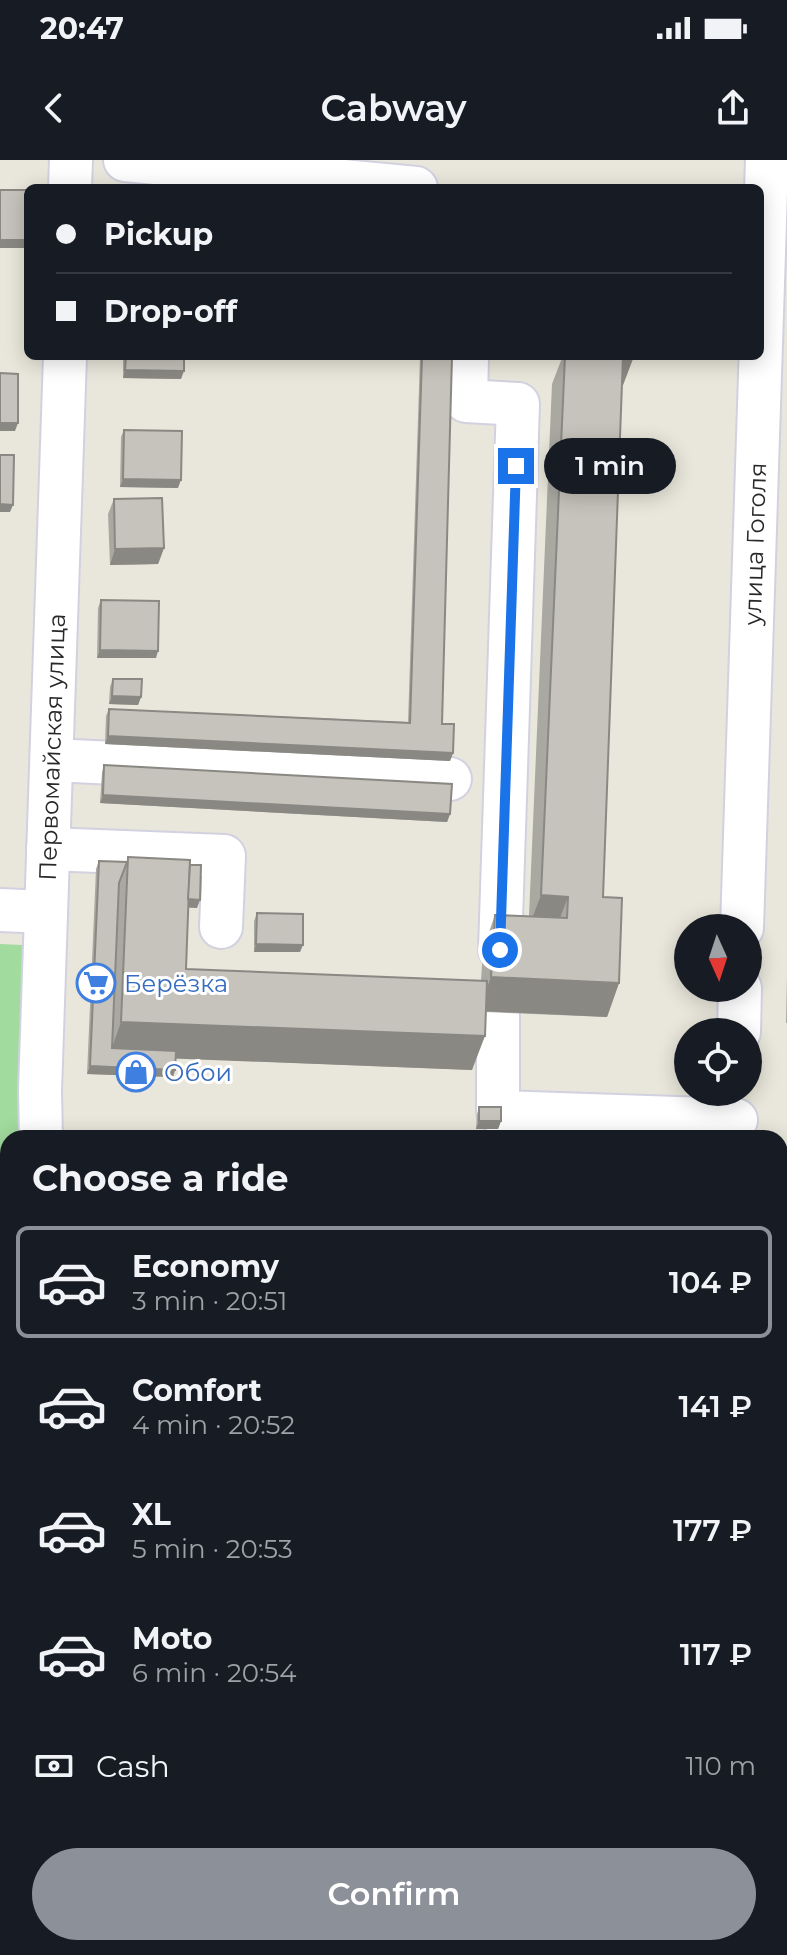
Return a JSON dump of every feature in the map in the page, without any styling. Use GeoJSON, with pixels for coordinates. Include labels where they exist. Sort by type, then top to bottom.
{"type":"FeatureCollection","features":[{"type":"Feature","properties":{"kind":"street"},"geometry":{"type":"LineString","coordinates":[[70,184],[71,160]]}},
{"type":"Feature","properties":{"kind":"street"},"geometry":{"type":"LineString","coordinates":[[125,160],[374,184]]}},
{"type":"Feature","properties":{"kind":"street","name":"улица Гоголя"},"geometry":{"type":"LineString","coordinates":[[743,914],[771,209],[767,160]]}},
{"type":"Feature","properties":{"kind":"street","name":"Первомайская улица"},"geometry":{"type":"LineString","coordinates":[[41,1130],[65,360]]}},
{"type":"Feature","properties":{"kind":"street"},"geometry":{"type":"LineString","coordinates":[[467,360],[466,401],[518,404],[500,950]]}},
{"type":"Feature","properties":{"kind":"street"},"geometry":{"type":"LineString","coordinates":[[52,760],[450,779]]}},
{"type":"Feature","properties":{"kind":"street"},"geometry":{"type":"LineString","coordinates":[[48,849],[224,856],[221,927]]}},
{"type":"Feature","properties":{"kind":"street"},"geometry":{"type":"LineString","coordinates":[[0,910],[46,912]]}},
{"type":"Feature","properties":{"kind":"street"},"geometry":{"type":"LineString","coordinates":[[498,1012],[498,1112],[736,1117]]}},
{"type":"Feature","properties":{"kind":"green space"},"geometry":{"type":"Polygon","coordinates":[[[0,944],[22,945],[20,1130],[0,1130],[0,944]]]}},
{"type":"Feature","properties":{"kind":"building"},"geometry":{"type":"Polygon","coordinates":[[[0,190],[24,190],[24,240],[0,240],[0,190]]]}},
{"type":"Feature","properties":{"kind":"building"},"geometry":{"type":"Polygon","coordinates":[[[126,360],[184,360],[184,371],[125,370],[126,360]]]}},
{"type":"Feature","properties":{"kind":"building"},"geometry":{"type":"Polygon","coordinates":[[[422,360],[452,360],[442,724],[454,724],[453,753],[108,736],[109,709],[410,723],[422,360]]]}},
{"type":"Feature","properties":{"kind":"building"},"geometry":{"type":"Polygon","coordinates":[[[565,360],[623,360],[603,897],[622,898],[619,983],[491,977],[495,915],[567,918],[568,897],[541,895],[565,360]]]}},
{"type":"Feature","properties":{"kind":"building"},"geometry":{"type":"Polygon","coordinates":[[[0,373],[18,374],[18,423],[0,423],[0,373]]]}},
{"type":"Feature","properties":{"kind":"building"},"geometry":{"type":"Polygon","coordinates":[[[124,430],[182,431],[181,480],[123,479],[124,430]]]}},
{"type":"Feature","properties":{"kind":"building"},"geometry":{"type":"Polygon","coordinates":[[[0,455],[14,455],[13,505],[0,504],[0,455]]]}},
{"type":"Feature","properties":{"kind":"building"},"geometry":{"type":"Polygon","coordinates":[[[162,498],[164,548],[115,549],[114,499],[162,498]]]}},
{"type":"Feature","properties":{"kind":"building"},"geometry":{"type":"Polygon","coordinates":[[[101,600],[159,601],[158,651],[100,650],[101,600]]]}},
{"type":"Feature","properties":{"kind":"building"},"geometry":{"type":"Polygon","coordinates":[[[113,679],[142,679],[141,697],[112,696],[113,679]]]}},
{"type":"Feature","properties":{"kind":"building"},"geometry":{"type":"Polygon","coordinates":[[[104,765],[452,784],[450,814],[103,795],[104,765]]]}},
{"type":"Feature","properties":{"kind":"building"},"geometry":{"type":"Polygon","coordinates":[[[128,857],[190,860],[186,969],[487,981],[485,1036],[121,1022],[128,857]]]}},
{"type":"Feature","properties":{"kind":"building"},"geometry":{"type":"Polygon","coordinates":[[[99,861],[127,862],[119,883],[112,1048],[176,1051],[175,1070],[90,1066],[99,861]]]}},
{"type":"Feature","properties":{"kind":"building"},"geometry":{"type":"Polygon","coordinates":[[[190,865],[201,865],[200,900],[188,899],[190,865]]]}},
{"type":"Feature","properties":{"kind":"building"},"geometry":{"type":"Polygon","coordinates":[[[257,913],[303,914],[303,945],[256,944],[257,913]]]}},
{"type":"Feature","properties":{"kind":"building"},"geometry":{"type":"Polygon","coordinates":[[[479,1107],[501,1107],[501,1121],[479,1121],[479,1107]]]}},
{"type":"Feature","properties":{"kind":"place","name":"Берёзка"},"geometry":{"type":"Point","coordinates":[96,983]}},
{"type":"Feature","properties":{"kind":"place","name":"Обои"},"geometry":{"type":"Point","coordinates":[136,1072]}},
{"type":"Feature","properties":{"kind":"route"},"geometry":{"type":"LineString","coordinates":[[500,950],[516,466]]}}]}
